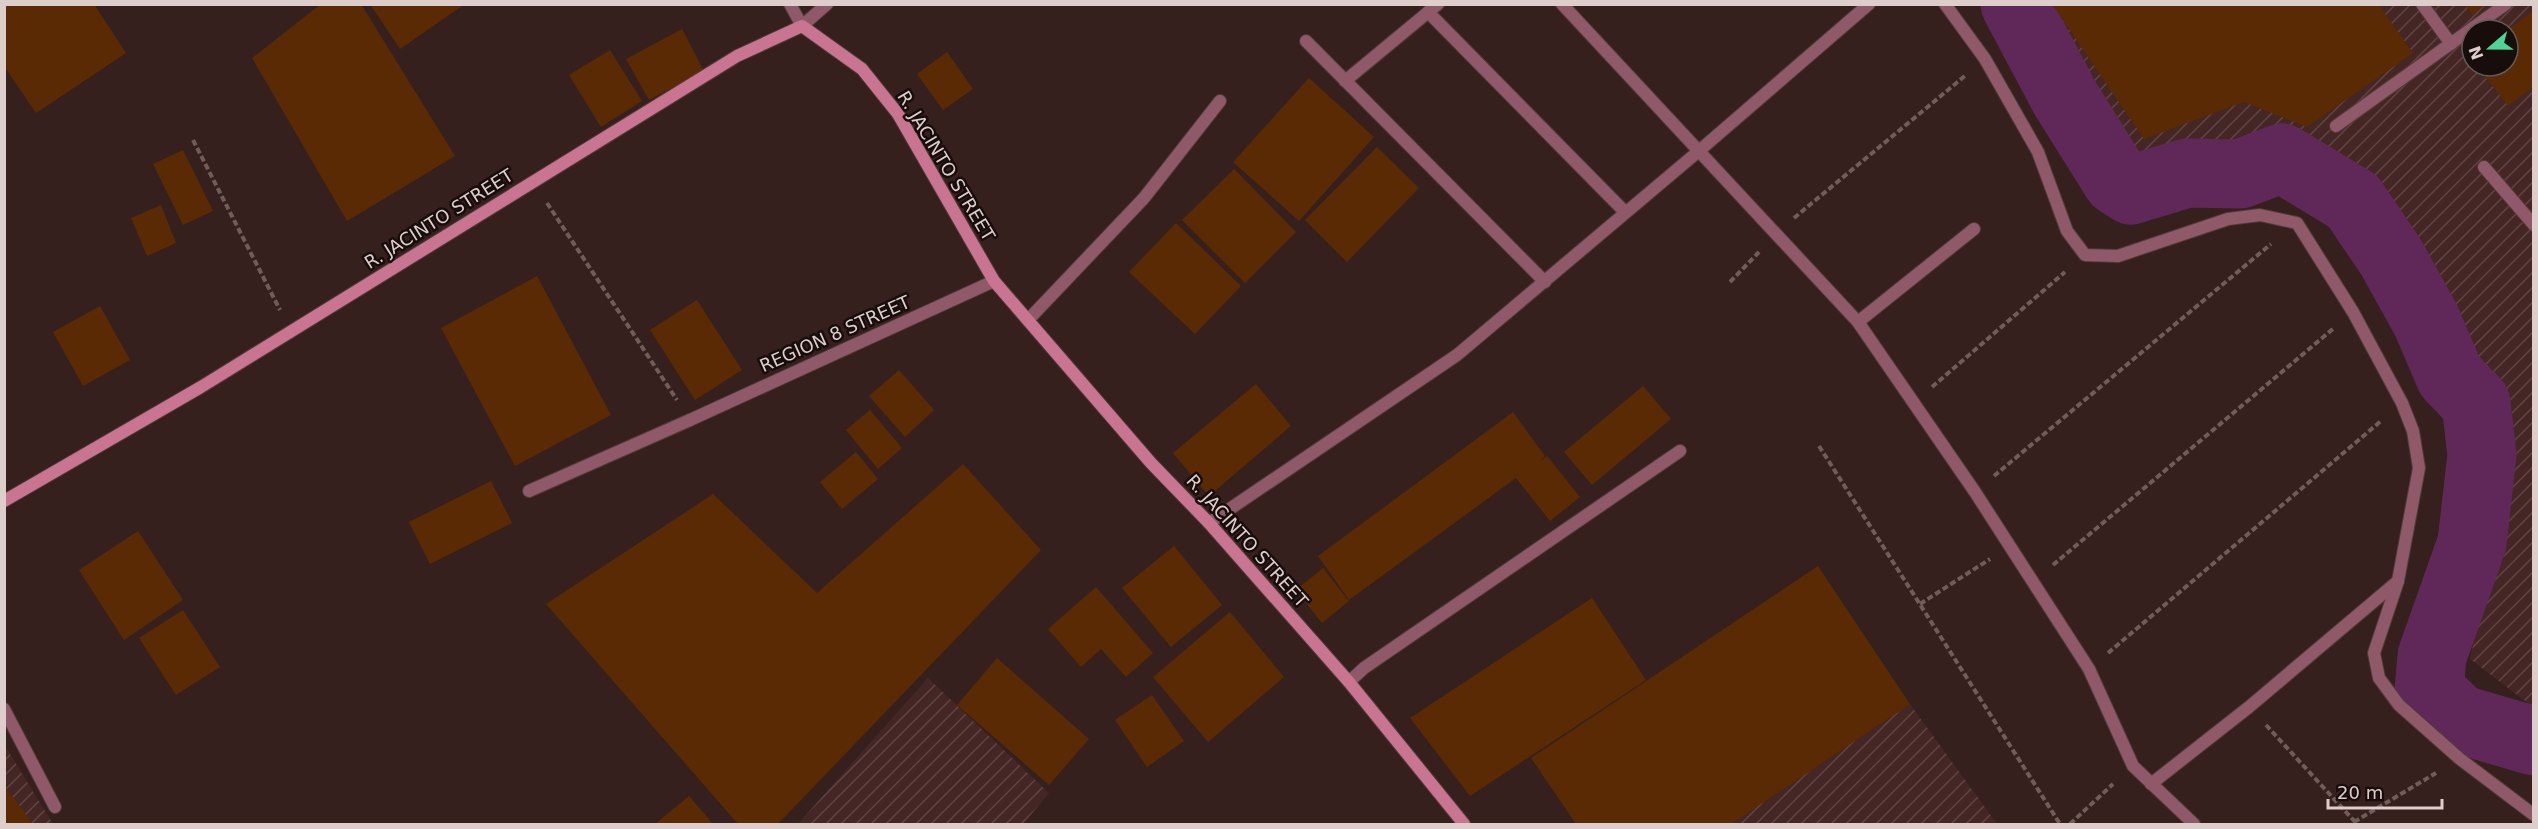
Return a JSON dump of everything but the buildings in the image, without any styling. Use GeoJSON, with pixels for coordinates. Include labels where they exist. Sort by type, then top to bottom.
{"type":"FeatureCollection","features":[{"type":"Feature","properties":{"kind":"street"},"geometry":{"type":"LineString","coordinates":[[790,4],[802,26],[827,4]]}},
{"type":"Feature","properties":{"kind":"street"},"geometry":{"type":"LineString","coordinates":[[1562,4],[1858,322],[1975,492],[2008,547],[2089,669],[2133,766],[2194,825]]}},
{"type":"Feature","properties":{"kind":"street"},"geometry":{"type":"LineString","coordinates":[[1209,523],[1457,355],[1869,4]]}},
{"type":"Feature","properties":{"kind":"street"},"geometry":{"type":"LineString","coordinates":[[1945,4],[1985,59],[2038,152],[2067,231],[2085,255],[2118,256],[2228,219],[2260,215],[2297,223],[2353,312],[2402,403],[2413,431],[2420,468],[2398,580],[2374,653],[2379,678],[2399,705],[2460,759],[2534,815]]}},
{"type":"Feature","properties":{"kind":"street"},"geometry":{"type":"LineString","coordinates":[[2422,4],[2451,44]]}},
{"type":"Feature","properties":{"kind":"street"},"geometry":{"type":"LineString","coordinates":[[2336,126],[2506,4]]}},
{"type":"Feature","properties":{"kind":"street"},"geometry":{"type":"LineString","coordinates":[[1345,81],[1433,8],[1625,212]]}},
{"type":"Feature","properties":{"kind":"street","name":"R. JACINTO STREET"},"geometry":{"type":"LineString","coordinates":[[4,501],[201,387],[737,56],[802,26],[862,69],[897,114],[994,281],[1151,463],[1209,523],[1349,682],[1464,825]]}},
{"type":"Feature","properties":{"kind":"street"},"geometry":{"type":"LineString","coordinates":[[1306,41],[1545,282]]}},
{"type":"Feature","properties":{"kind":"street"},"geometry":{"type":"LineString","coordinates":[[1028,320],[1144,198],[1220,101]]}},
{"type":"Feature","properties":{"kind":"street"},"geometry":{"type":"LineString","coordinates":[[2484,167],[2534,225]]}},
{"type":"Feature","properties":{"kind":"street"},"geometry":{"type":"LineString","coordinates":[[1858,322],[1974,229]]}},
{"type":"Feature","properties":{"kind":"street","name":"REGION 8 STREET"},"geometry":{"type":"LineString","coordinates":[[529,491],[994,281]]}},
{"type":"Feature","properties":{"kind":"street"},"geometry":{"type":"LineString","coordinates":[[1349,682],[1374,661],[1680,451]]}},
{"type":"Feature","properties":{"kind":"street"},"geometry":{"type":"LineString","coordinates":[[2151,784],[2249,707],[2398,580]]}},
{"type":"Feature","properties":{"kind":"street"},"geometry":{"type":"LineString","coordinates":[[4,709],[55,807]]}},
{"type":"Feature","properties":{"kind":"path"},"geometry":{"type":"LineString","coordinates":[[1730,282],[1776,233],[1985,59]]}},
{"type":"Feature","properties":{"kind":"path"},"geometry":{"type":"LineString","coordinates":[[193,140],[291,332]]}},
{"type":"Feature","properties":{"kind":"path"},"geometry":{"type":"LineString","coordinates":[[533,182],[690,420]]}},
{"type":"Feature","properties":{"kind":"path"},"geometry":{"type":"LineString","coordinates":[[1975,492],[2297,223]]}},
{"type":"Feature","properties":{"kind":"path"},"geometry":{"type":"LineString","coordinates":[[1914,403],[2085,255]]}},
{"type":"Feature","properties":{"kind":"path"},"geometry":{"type":"LineString","coordinates":[[2032,583],[2353,312]]}},
{"type":"Feature","properties":{"kind":"path"},"geometry":{"type":"LineString","coordinates":[[2089,669],[2402,403]]}},
{"type":"Feature","properties":{"kind":"path"},"geometry":{"type":"LineString","coordinates":[[1819,446],[2060,825]]}},
{"type":"Feature","properties":{"kind":"path"},"geometry":{"type":"LineString","coordinates":[[1920,604],[2008,547]]}},
{"type":"Feature","properties":{"kind":"path"},"geometry":{"type":"LineString","coordinates":[[2249,707],[2356,823],[2460,759]]}},
{"type":"Feature","properties":{"kind":"path"},"geometry":{"type":"LineString","coordinates":[[2070,825],[2133,766]]}},
{"type":"Feature","properties":{"kind":"shaded area"},"geometry":{"type":"Polygon","coordinates":[[[2035,5],[2533,5],[2533,707],[2470,659],[2513,455],[2389,219],[2314,139],[2138,152],[2035,5]]]}},
{"type":"Feature","properties":{"kind":"shaded area"},"geometry":{"type":"Polygon","coordinates":[[[928,678],[1049,793],[1023,824],[798,824],[928,678]]]}},
{"type":"Feature","properties":{"kind":"shaded area"},"geometry":{"type":"Polygon","coordinates":[[[1910,704],[1997,824],[1729,824],[1910,704]]]}},
{"type":"Feature","properties":{"kind":"shaded area"},"geometry":{"type":"Polygon","coordinates":[[[5,746],[53,824],[5,824],[5,746]]]}},
{"type":"Feature","properties":{"kind":"waterway"},"geometry":{"type":"LineString","coordinates":[[2015,4],[2065,98],[2117,181],[2131,190],[2187,173],[2240,174],[2282,158],[2353,201],[2391,257],[2426,320],[2450,376],[2476,403],[2482,455],[2472,543],[2432,656],[2429,690],[2459,719],[2534,741]]}}]}
